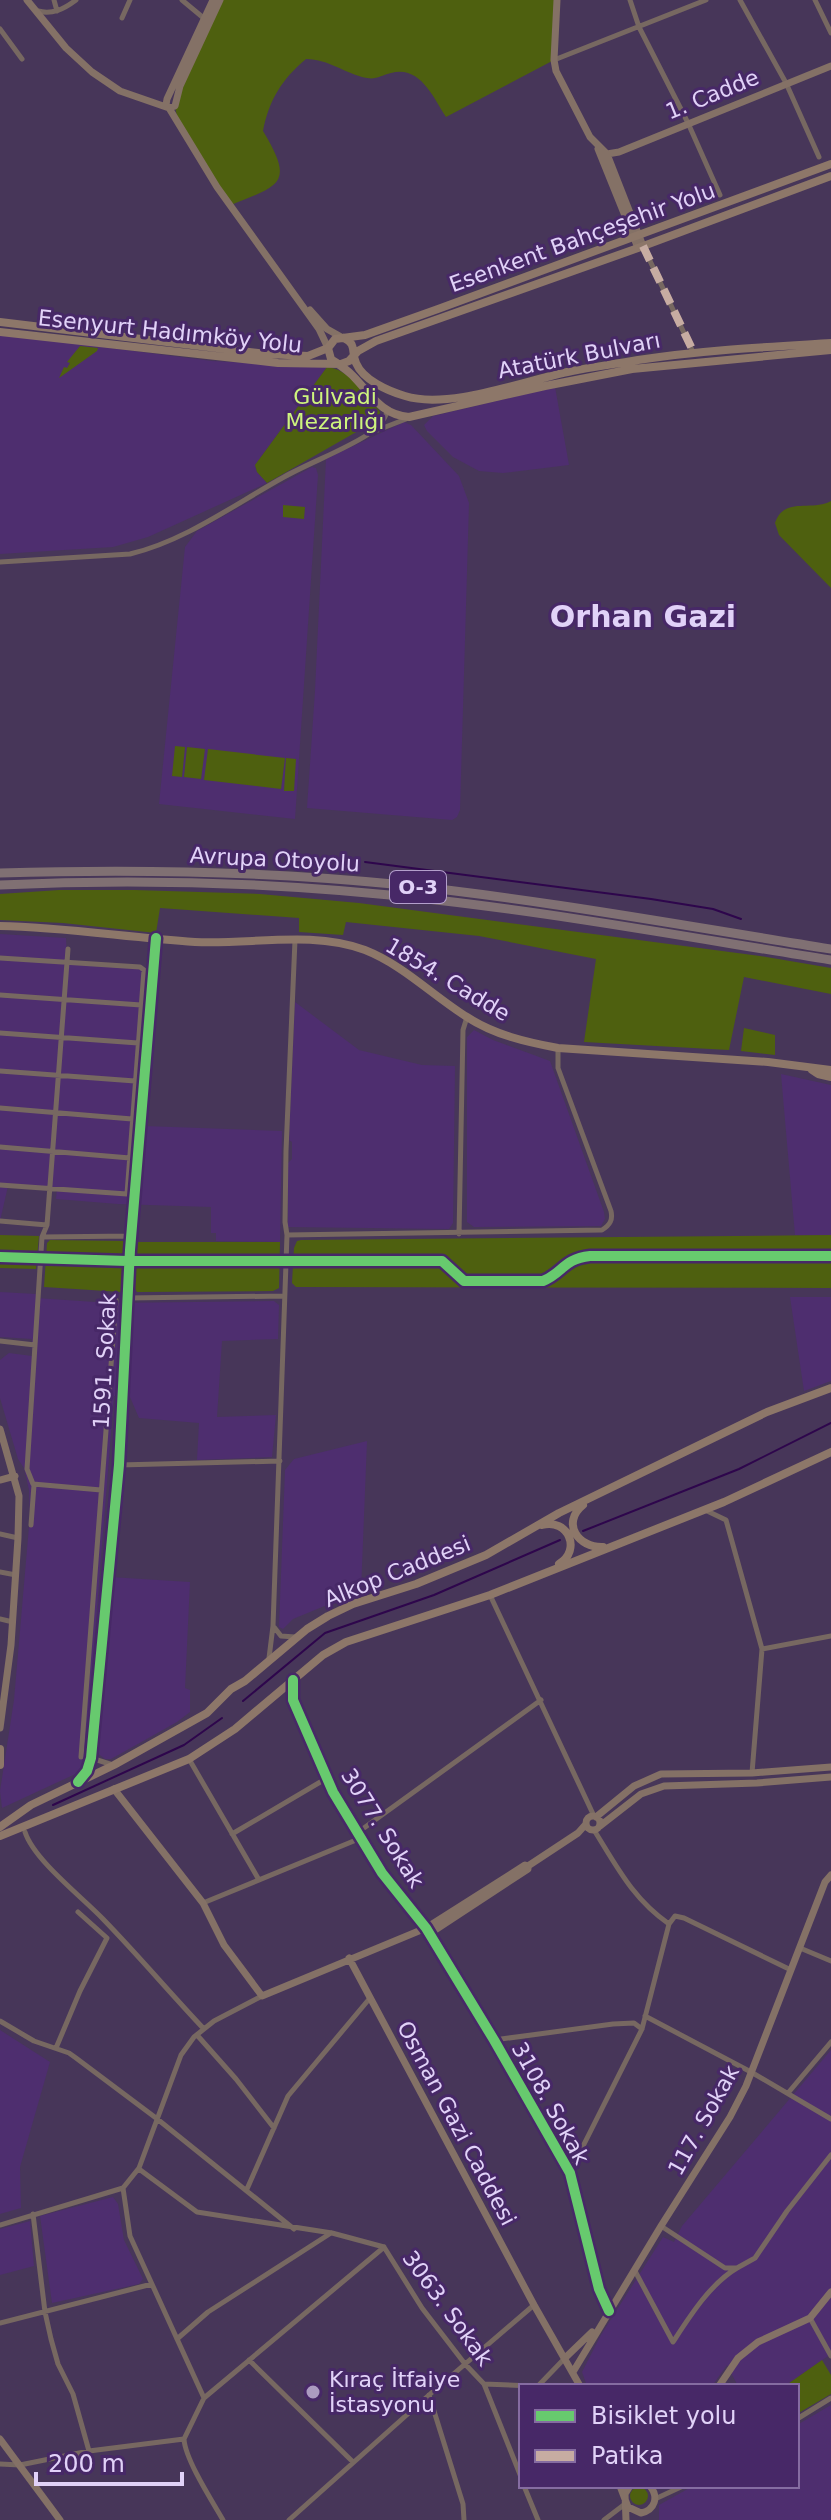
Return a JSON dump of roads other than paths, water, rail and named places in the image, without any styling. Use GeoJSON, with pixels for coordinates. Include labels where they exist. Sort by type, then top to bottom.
{"type":"FeatureCollection","features":[{"type":"Feature","properties":{"kind":"highway","name":"Avrupa Otoyolu"},"geometry":{"type":"LineString","coordinates":[[0,873],[231,873],[393,884],[547,903],[831,949]]}},
{"type":"Feature","properties":{"kind":"highway","name":"Avrupa Otoyolu"},"geometry":{"type":"LineString","coordinates":[[0,885],[185,883],[395,896],[560,916],[831,960]]}},
{"type":"Feature","properties":{"kind":"main road","name":"Esenkent Bahçeşehir Yolu"},"geometry":{"type":"LineString","coordinates":[[343,338],[365,335],[831,164]]}},
{"type":"Feature","properties":{"kind":"main road","name":"Esenkent Bahçeşehir Yolu"},"geometry":{"type":"LineString","coordinates":[[354,354],[386,337],[831,176]]}},
{"type":"Feature","properties":{"kind":"main road","name":"Esenyurt Hadımköy Yolu"},"geometry":{"type":"LineString","coordinates":[[0,322],[267,354],[308,356],[328,348]]}},
{"type":"Feature","properties":{"kind":"main road","name":"Esenyurt Hadımköy Yolu"},"geometry":{"type":"LineString","coordinates":[[0,332],[278,363],[337,364]]}},
{"type":"Feature","properties":{"kind":"main road"},"geometry":{"type":"LineString","coordinates":[[337,364],[349,361],[354,354],[351,342],[343,338],[335,339],[328,348],[331,359],[387,412],[393,400],[408,397],[416,408],[411,417]]}},
{"type":"Feature","properties":{"kind":"main road","name":"Atatürk Bulvarı"},"geometry":{"type":"LineString","coordinates":[[354,354],[357,366],[368,377],[408,397],[442,399],[573,371],[694,353],[831,343]]}},
{"type":"Feature","properties":{"kind":"main road","name":"Atatürk Bulvarı"},"geometry":{"type":"LineString","coordinates":[[387,412],[411,417],[632,369],[831,350]]}},
{"type":"Feature","properties":{"kind":"main road","name":"1854. Cadde"},"geometry":{"type":"LineString","coordinates":[[0,926],[49,927],[196,942],[295,940],[340,943],[365,950],[394,964],[467,1017],[509,1038],[558,1048],[782,1064],[811,1069]]}},
{"type":"Feature","properties":{"kind":"main road"},"geometry":{"type":"LineString","coordinates":[[811,1069],[831,1070]]}},
{"type":"Feature","properties":{"kind":"main road"},"geometry":{"type":"LineString","coordinates":[[811,1069],[831,1077]]}},
{"type":"Feature","properties":{"kind":"main road","name":"Alkop Caddesi"},"geometry":{"type":"LineString","coordinates":[[0,1827],[15,1815],[207,1713],[223,1696],[328,1616],[486,1555],[600,1493],[767,1412],[831,1388]]}},
{"type":"Feature","properties":{"kind":"main road"},"geometry":{"type":"LineString","coordinates":[[0,1836],[189,1759],[235,1729],[323,1655],[346,1642],[490,1595],[705,1510],[831,1452]]}},
{"type":"Feature","properties":{"kind":"main road"},"geometry":{"type":"LineString","coordinates":[[600,1493],[579,1508],[572,1522],[573,1530],[587,1545],[611,1547]]}},
{"type":"Feature","properties":{"kind":"main road"},"geometry":{"type":"LineString","coordinates":[[535,1527],[551,1523],[561,1526],[567,1531],[572,1546],[564,1561],[537,1576]]}},
{"type":"Feature","properties":{"kind":"main road"},"geometry":{"type":"LineString","coordinates":[[0,1749],[0,1765]]}},
{"type":"Feature","properties":{"kind":"main road"},"geometry":{"type":"LineString","coordinates":[[1,1813],[15,1815]]}},
{"type":"Feature","properties":{"kind":"street"},"geometry":{"type":"LineString","coordinates":[[27,0],[66,48],[107,83],[120,91],[169,108]]}},
{"type":"Feature","properties":{"kind":"street"},"geometry":{"type":"LineString","coordinates":[[54,0],[57,11]]}},
{"type":"Feature","properties":{"kind":"street"},"geometry":{"type":"LineString","coordinates":[[33,9],[47,13],[57,11],[76,0]]}},
{"type":"Feature","properties":{"kind":"street"},"geometry":{"type":"LineString","coordinates":[[122,18],[130,0]]}},
{"type":"Feature","properties":{"kind":"street"},"geometry":{"type":"LineString","coordinates":[[182,0],[208,22]]}},
{"type":"Feature","properties":{"kind":"street"},"geometry":{"type":"LineString","coordinates":[[208,22],[213,0]]}},
{"type":"Feature","properties":{"kind":"street"},"geometry":{"type":"LineString","coordinates":[[220,0],[166,105],[217,187],[319,329],[328,348]]}},
{"type":"Feature","properties":{"kind":"street"},"geometry":{"type":"LineString","coordinates":[[557,0],[554,60],[559,79],[598,147],[637,237]]}},
{"type":"Feature","properties":{"kind":"street"},"geometry":{"type":"LineString","coordinates":[[630,0],[639,27],[688,123],[720,195]]}},
{"type":"Feature","properties":{"kind":"street"},"geometry":{"type":"LineString","coordinates":[[554,60],[706,0]]}},
{"type":"Feature","properties":{"kind":"street"},"geometry":{"type":"LineString","coordinates":[[740,0],[786,83],[819,157]]}},
{"type":"Feature","properties":{"kind":"street"},"geometry":{"type":"LineString","coordinates":[[815,0],[831,33]]}},
{"type":"Feature","properties":{"kind":"street"},"geometry":{"type":"LineString","coordinates":[[0,29],[22,59]]}},
{"type":"Feature","properties":{"kind":"street","name":"1. Cadde"},"geometry":{"type":"LineString","coordinates":[[607,154],[619,152],[831,66]]}},
{"type":"Feature","properties":{"kind":"street"},"geometry":{"type":"LineString","coordinates":[[598,147],[607,154],[640,247],[694,353]]}},
{"type":"Feature","properties":{"kind":"street"},"geometry":{"type":"LineString","coordinates":[[281,274],[327,329],[343,338]]}},
{"type":"Feature","properties":{"kind":"street","name":"Atatürk Bulvarı"},"geometry":{"type":"LineString","coordinates":[[366,435],[385,419],[387,412]]}},
{"type":"Feature","properties":{"kind":"street","name":"Atatürk Bulvarı"},"geometry":{"type":"LineString","coordinates":[[0,562],[130,554],[149,548],[179,536],[366,435],[411,417]]}},
{"type":"Feature","properties":{"kind":"street","name":"1591. Sokak"},"geometry":{"type":"LineString","coordinates":[[78,1782],[87,1771],[91,1758],[119,1465],[131,1236],[156,938]]}},
{"type":"Feature","properties":{"kind":"street"},"geometry":{"type":"LineString","coordinates":[[269,1660],[280,1461],[287,1235],[286,1151],[295,940]]}},
{"type":"Feature","properties":{"kind":"street"},"geometry":{"type":"LineString","coordinates":[[68,949],[47,1225],[42,1237],[27,1469],[30,1482],[34,1485],[101,1490]]}},
{"type":"Feature","properties":{"kind":"street"},"geometry":{"type":"LineString","coordinates":[[0,958],[140,967],[144,970],[127,1194],[0,1185]]}},
{"type":"Feature","properties":{"kind":"street"},"geometry":{"type":"LineString","coordinates":[[0,995],[141,1005]]}},
{"type":"Feature","properties":{"kind":"street"},"geometry":{"type":"LineString","coordinates":[[459,1234],[463,1030],[467,1017]]}},
{"type":"Feature","properties":{"kind":"street"},"geometry":{"type":"LineString","coordinates":[[0,1033],[138,1043]]}},
{"type":"Feature","properties":{"kind":"street"},"geometry":{"type":"LineString","coordinates":[[287,1235],[602,1230],[611,1222],[611,1211],[558,1068],[558,1048]]}},
{"type":"Feature","properties":{"kind":"street"},"geometry":{"type":"LineString","coordinates":[[0,1071],[135,1081]]}},
{"type":"Feature","properties":{"kind":"street"},"geometry":{"type":"LineString","coordinates":[[0,1108],[132,1119]]}},
{"type":"Feature","properties":{"kind":"street"},"geometry":{"type":"LineString","coordinates":[[0,1147],[130,1158]]}},
{"type":"Feature","properties":{"kind":"street"},"geometry":{"type":"LineString","coordinates":[[0,1221],[47,1225]]}},
{"type":"Feature","properties":{"kind":"street"},"geometry":{"type":"LineString","coordinates":[[42,1237],[131,1236]]}},
{"type":"Feature","properties":{"kind":"street"},"geometry":{"type":"LineString","coordinates":[[127,1298],[284,1296]]}},
{"type":"Feature","properties":{"kind":"street"},"geometry":{"type":"LineString","coordinates":[[81,1757],[116,1300]]}},
{"type":"Feature","properties":{"kind":"street"},"geometry":{"type":"LineString","coordinates":[[1,1342],[35,1345]]}},
{"type":"Feature","properties":{"kind":"street"},"geometry":{"type":"LineString","coordinates":[[0,1429],[19,1496],[13,1622],[4,1665],[0,1728]]}},
{"type":"Feature","properties":{"kind":"street"},"geometry":{"type":"LineString","coordinates":[[119,1465],[280,1461]]}},
{"type":"Feature","properties":{"kind":"street"},"geometry":{"type":"LineString","coordinates":[[0,1480],[15,1476]]}},
{"type":"Feature","properties":{"kind":"street"},"geometry":{"type":"LineString","coordinates":[[31,1525],[34,1485]]}},
{"type":"Feature","properties":{"kind":"street"},"geometry":{"type":"LineString","coordinates":[[705,1510],[726,1520],[762,1649],[752,1773]]}},
{"type":"Feature","properties":{"kind":"street"},"geometry":{"type":"LineString","coordinates":[[0,1534],[18,1538]]}},
{"type":"Feature","properties":{"kind":"street"},"geometry":{"type":"LineString","coordinates":[[0,1572],[16,1575]]}},
{"type":"Feature","properties":{"kind":"street"},"geometry":{"type":"LineString","coordinates":[[490,1595],[595,1817],[600,1821],[593,1828]]}},
{"type":"Feature","properties":{"kind":"street"},"geometry":{"type":"LineString","coordinates":[[0,1619],[13,1622]]}},
{"type":"Feature","properties":{"kind":"street"},"geometry":{"type":"LineString","coordinates":[[273,1626],[281,1636],[297,1637]]}},
{"type":"Feature","properties":{"kind":"street"},"geometry":{"type":"LineString","coordinates":[[762,1649],[831,1636]]}},
{"type":"Feature","properties":{"kind":"street","name":"3077. Sokak"},"geometry":{"type":"LineString","coordinates":[[293,1680],[293,1700],[333,1792],[382,1873],[426,1928]]}},
{"type":"Feature","properties":{"kind":"street"},"geometry":{"type":"LineString","coordinates":[[276,1694],[284,1694],[293,1700]]}},
{"type":"Feature","properties":{"kind":"street"},"geometry":{"type":"LineString","coordinates":[[203,1903],[359,1836],[541,1700]]}},
{"type":"Feature","properties":{"kind":"street"},"geometry":{"type":"LineString","coordinates":[[91,1758],[114,1765]]}},
{"type":"Feature","properties":{"kind":"street"},"geometry":{"type":"LineString","coordinates":[[189,1759],[259,1880]]}},
{"type":"Feature","properties":{"kind":"street"},"geometry":{"type":"LineString","coordinates":[[595,1817],[634,1786],[661,1774],[752,1773],[831,1767]]}},
{"type":"Feature","properties":{"kind":"street"},"geometry":{"type":"LineString","coordinates":[[0,2225],[123,2188],[139,2168],[181,2055],[197,2035],[214,2021],[262,1996],[426,1928],[578,1833],[593,1828],[641,1794],[664,1786],[831,1777]]}},
{"type":"Feature","properties":{"kind":"street"},"geometry":{"type":"LineString","coordinates":[[232,1834],[327,1778]]}},
{"type":"Feature","properties":{"kind":"street"},"geometry":{"type":"LineString","coordinates":[[114,1789],[203,1903],[224,1945],[262,1996]]}},
{"type":"Feature","properties":{"kind":"street"},"geometry":{"type":"LineString","coordinates":[[593,1828],[632,1892],[669,1924]]}},
{"type":"Feature","properties":{"kind":"street"},"geometry":{"type":"LineString","coordinates":[[25,1832],[28,1843],[204,2029]]}},
{"type":"Feature","properties":{"kind":"street","name":"117. Sokak"},"geometry":{"type":"LineString","coordinates":[[600,2325],[730,2117],[751,2072],[825,1882],[831,1875]]}},
{"type":"Feature","properties":{"kind":"street"},"geometry":{"type":"LineString","coordinates":[[78,1912],[107,1938]]}},
{"type":"Feature","properties":{"kind":"street"},"geometry":{"type":"LineString","coordinates":[[570,2173],[642,2029],[669,1924],[675,1916],[791,1970]]}},
{"type":"Feature","properties":{"kind":"street","name":"3108. Sokak"},"geometry":{"type":"LineString","coordinates":[[426,1928],[570,2173],[599,2289],[609,2311]]}},
{"type":"Feature","properties":{"kind":"street"},"geometry":{"type":"LineString","coordinates":[[56,2048],[96,1957],[114,1931]]}},
{"type":"Feature","properties":{"kind":"street"},"geometry":{"type":"LineString","coordinates":[[800,1948],[831,1961]]}},
{"type":"Feature","properties":{"kind":"street","name":"Osman Gazi Caddesi"},"geometry":{"type":"LineString","coordinates":[[349,1958],[579,2384]]}},
{"type":"Feature","properties":{"kind":"street"},"geometry":{"type":"LineString","coordinates":[[247,2189],[288,2096],[370,1998]]}},
{"type":"Feature","properties":{"kind":"street"},"geometry":{"type":"LineString","coordinates":[[645,2016],[831,2119]]}},
{"type":"Feature","properties":{"kind":"street"},"geometry":{"type":"LineString","coordinates":[[0,2021],[34,2041],[76,2058],[247,2189],[294,2229]]}},
{"type":"Feature","properties":{"kind":"street"},"geometry":{"type":"LineString","coordinates":[[494,2040],[613,2024],[634,2023],[642,2029]]}},
{"type":"Feature","properties":{"kind":"street"},"geometry":{"type":"LineString","coordinates":[[197,2035],[274,2128]]}},
{"type":"Feature","properties":{"kind":"street"},"geometry":{"type":"LineString","coordinates":[[788,2094],[831,2042]]}},
{"type":"Feature","properties":{"kind":"street"},"geometry":{"type":"LineString","coordinates":[[635,2271],[673,2342],[722,2277],[755,2258],[831,2155]]}},
{"type":"Feature","properties":{"kind":"street"},"geometry":{"type":"LineString","coordinates":[[139,2168],[197,2212],[332,2233],[384,2247]]}},
{"type":"Feature","properties":{"kind":"street"},"geometry":{"type":"LineString","coordinates":[[123,2188],[130,2236],[204,2398]]}},
{"type":"Feature","properties":{"kind":"street"},"geometry":{"type":"LineString","coordinates":[[33,2214],[45,2312],[58,2364],[73,2394],[89,2451]]}},
{"type":"Feature","properties":{"kind":"street"},"geometry":{"type":"LineString","coordinates":[[661,2226],[725,2268],[737,2268]]}},
{"type":"Feature","properties":{"kind":"street"},"geometry":{"type":"LineString","coordinates":[[177,2339],[208,2312],[332,2233]]}},
{"type":"Feature","properties":{"kind":"street"},"geometry":{"type":"LineString","coordinates":[[223,2520],[184,2444],[204,2398],[384,2247]]}},
{"type":"Feature","properties":{"kind":"street","name":"3063. Sokak"},"geometry":{"type":"LineString","coordinates":[[384,2247],[422,2308],[484,2384],[519,2472]]}},
{"type":"Feature","properties":{"kind":"street"},"geometry":{"type":"LineString","coordinates":[[0,2323],[152,2284]]}},
{"type":"Feature","properties":{"kind":"street"},"geometry":{"type":"LineString","coordinates":[[720,2384],[738,2358],[758,2342],[810,2318],[831,2292]]}},
{"type":"Feature","properties":{"kind":"street"},"geometry":{"type":"LineString","coordinates":[[289,2520],[534,2305]]}},
{"type":"Feature","properties":{"kind":"street"},"geometry":{"type":"LineString","coordinates":[[810,2318],[831,2356]]}},
{"type":"Feature","properties":{"kind":"street"},"geometry":{"type":"LineString","coordinates":[[538,2384],[600,2325]]}},
{"type":"Feature","properties":{"kind":"street"},"geometry":{"type":"LineString","coordinates":[[573,2372],[600,2325]]}},
{"type":"Feature","properties":{"kind":"street"},"geometry":{"type":"LineString","coordinates":[[249,2360],[353,2462]]}},
{"type":"Feature","properties":{"kind":"street"},"geometry":{"type":"LineString","coordinates":[[484,2384],[519,2385]]}},
{"type":"Feature","properties":{"kind":"street"},"geometry":{"type":"LineString","coordinates":[[429,2395],[463,2504],[464,2520]]}},
{"type":"Feature","properties":{"kind":"street"},"geometry":{"type":"LineString","coordinates":[[799,2418],[831,2398]]}},
{"type":"Feature","properties":{"kind":"street"},"geometry":{"type":"LineString","coordinates":[[0,2439],[60,2520]]}},
{"type":"Feature","properties":{"kind":"street"},"geometry":{"type":"LineString","coordinates":[[0,2464],[20,2465],[89,2451],[184,2439]]}},
{"type":"Feature","properties":{"kind":"street"},"geometry":{"type":"LineString","coordinates":[[525,2488],[538,2520]]}},
{"type":"Feature","properties":{"kind":"street"},"geometry":{"type":"LineString","coordinates":[[621,2488],[626,2503],[636,2513],[646,2512],[680,2488]]}},
{"type":"Feature","properties":{"kind":"street"},"geometry":{"type":"LineString","coordinates":[[626,2520],[625,2494],[629,2488]]}},
{"type":"Feature","properties":{"kind":"street"},"geometry":{"type":"LineString","coordinates":[[653,2488],[656,2520]]}},
{"type":"Feature","properties":{"kind":"street"},"geometry":{"type":"LineString","coordinates":[[604,2520],[626,2503]]}},
{"type":"Feature","properties":{"kind":"waterway"},"geometry":{"type":"LineString","coordinates":[[365,862],[651,899],[713,909],[741,919]]}},
{"type":"Feature","properties":{"kind":"waterway"},"geometry":{"type":"LineString","coordinates":[[583,1531],[739,1469],[831,1423]]}},
{"type":"Feature","properties":{"kind":"waterway"},"geometry":{"type":"LineString","coordinates":[[243,1701],[325,1633],[434,1595],[560,1540]]}},
{"type":"Feature","properties":{"kind":"waterway"},"geometry":{"type":"LineString","coordinates":[[53,1805],[184,1745],[222,1718]]}},
{"type":"Feature","properties":{"kind":"place","name":"Kıraç İtfaiye İstasyonu"},"geometry":{"type":"Point","coordinates":[313,2392]}},
{"type":"Feature","properties":{"kind":"district","name":"Orhan Gazi"},"geometry":{"type":"Point","coordinates":[643,617]}},
{"type":"Feature","properties":{"kind":"park label","name":"Gülvadi Mezarlığı"},"geometry":{"type":"Point","coordinates":[335,408]}}]}
